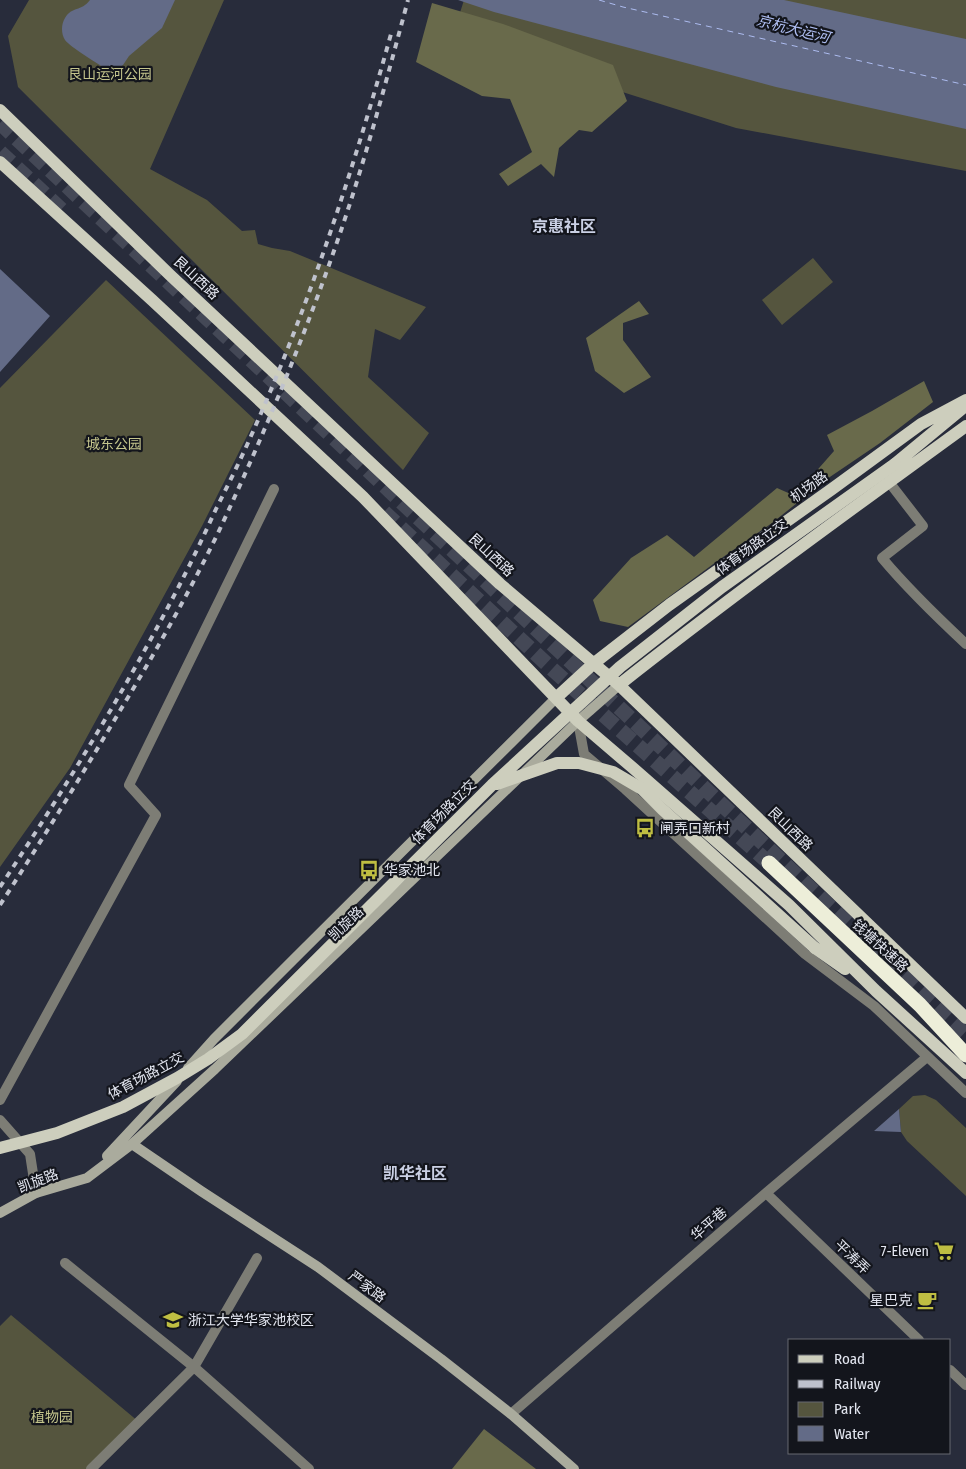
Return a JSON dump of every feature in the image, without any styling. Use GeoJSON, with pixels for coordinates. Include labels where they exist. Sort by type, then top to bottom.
{"type":"FeatureCollection","features":[{"type":"Feature","properties":{"kind":"highway","name":"钱塘快速路"},"geometry":{"type":"LineString","coordinates":[[769,864],[920,1005],[966,1055]]}},
{"type":"Feature","properties":{"kind":"main road","name":"艮山西路"},"geometry":{"type":"LineString","coordinates":[[0,110],[170,275],[493,578],[619,685],[964,1013]]}},
{"type":"Feature","properties":{"kind":"main road"},"geometry":{"type":"LineString","coordinates":[[0,162],[363,497],[578,721],[789,905],[876,991],[966,1073]]}},
{"type":"Feature","properties":{"kind":"main road","name":"机场路"},"geometry":{"type":"LineString","coordinates":[[556,698],[593,664],[669,605],[921,424],[966,400]]}},
{"type":"Feature","properties":{"kind":"main road","name":"体育场路立交"},"geometry":{"type":"LineString","coordinates":[[0,1148],[57,1133],[123,1107],[208,1059],[242,1034],[492,785],[620,667],[722,587],[894,464],[966,406]]}},
{"type":"Feature","properties":{"kind":"main road","name":"体育场路立交"},"geometry":{"type":"LineString","coordinates":[[894,464],[966,420]]}},
{"type":"Feature","properties":{"kind":"main road"},"geometry":{"type":"LineString","coordinates":[[619,685],[713,611],[966,426]]}},
{"type":"Feature","properties":{"kind":"main road","name":"凯旋路"},"geometry":{"type":"LineString","coordinates":[[0,1213],[36,1193],[88,1178],[132,1144],[215,1069],[578,721],[619,685]]}},
{"type":"Feature","properties":{"kind":"main road","name":"凯旋路"},"geometry":{"type":"LineString","coordinates":[[88,1178],[214,1040],[556,698]]}},
{"type":"Feature","properties":{"kind":"main road"},"geometry":{"type":"LineString","coordinates":[[492,785],[557,763],[579,763],[613,772],[642,789],[815,948],[876,991]]}},
{"type":"Feature","properties":{"kind":"main road","name":"严家路"},"geometry":{"type":"LineString","coordinates":[[132,1144],[318,1267],[511,1414],[574,1469]]}},
{"type":"Feature","properties":{"kind":"street"},"geometry":{"type":"LineString","coordinates":[[889,482],[923,526],[882,558],[928,608],[966,644]]}},
{"type":"Feature","properties":{"kind":"street"},"geometry":{"type":"LineString","coordinates":[[0,1100],[156,815],[129,785],[274,489]]}},
{"type":"Feature","properties":{"kind":"street"},"geometry":{"type":"LineString","coordinates":[[578,721],[584,754],[625,789],[805,954],[874,1006],[966,1093]]}},
{"type":"Feature","properties":{"kind":"street","name":"华平巷"},"geometry":{"type":"LineString","coordinates":[[511,1414],[766,1193],[927,1057]]}},
{"type":"Feature","properties":{"kind":"street"},"geometry":{"type":"LineString","coordinates":[[0,1120],[30,1154],[36,1193]]}},
{"type":"Feature","properties":{"kind":"street","name":"平涛弄"},"geometry":{"type":"LineString","coordinates":[[766,1193],[918,1339]]}},
{"type":"Feature","properties":{"kind":"street"},"geometry":{"type":"LineString","coordinates":[[90,1469],[194,1367],[257,1258]]}},
{"type":"Feature","properties":{"kind":"street"},"geometry":{"type":"LineString","coordinates":[[65,1263],[194,1367],[309,1469]]}},
{"type":"Feature","properties":{"kind":"street"},"geometry":{"type":"LineString","coordinates":[[951,1371],[966,1385]]}},
{"type":"Feature","properties":{"kind":"green space","name":"艮山运河公园"},"geometry":{"type":"Polygon","coordinates":[[[29,0],[224,0],[150,169],[207,200],[242,231],[255,230],[258,244],[290,251],[426,307],[400,340],[375,329],[368,377],[429,433],[403,470],[18,87],[8,36],[29,0]]]}},
{"type":"Feature","properties":{"kind":"green space"},"geometry":{"type":"Polygon","coordinates":[[[464,0],[966,0],[966,171],[736,128],[452,38],[464,0]]]}},
{"type":"Feature","properties":{"kind":"green space"},"geometry":{"type":"Polygon","coordinates":[[[432,3],[503,24],[613,65],[627,101],[592,132],[579,130],[559,148],[554,177],[541,164],[508,186],[499,174],[532,152],[510,99],[482,96],[416,62],[432,3]]]}},
{"type":"Feature","properties":{"kind":"green space"},"geometry":{"type":"Polygon","coordinates":[[[813,258],[833,282],[782,325],[762,300],[813,258]]]}},
{"type":"Feature","properties":{"kind":"green space","name":"城东公园"},"geometry":{"type":"Polygon","coordinates":[[[106,280],[255,420],[202,526],[70,768],[0,867],[0,388],[106,280]]]}},
{"type":"Feature","properties":{"kind":"green space"},"geometry":{"type":"Polygon","coordinates":[[[639,301],[649,314],[623,323],[623,340],[651,377],[624,393],[595,371],[586,338],[639,301]]]}},
{"type":"Feature","properties":{"kind":"green space"},"geometry":{"type":"Polygon","coordinates":[[[924,381],[933,402],[880,443],[821,483],[812,476],[834,451],[827,435],[924,381]]]}},
{"type":"Feature","properties":{"kind":"green space"},"geometry":{"type":"Polygon","coordinates":[[[777,488],[802,499],[772,523],[628,627],[600,621],[593,600],[631,558],[667,535],[694,557],[777,488]]]}},
{"type":"Feature","properties":{"kind":"green space"},"geometry":{"type":"Polygon","coordinates":[[[925,1095],[936,1100],[966,1128],[966,1196],[907,1141],[901,1132],[899,1109],[913,1096],[925,1095]]]}},
{"type":"Feature","properties":{"kind":"green space","name":"植物园"},"geometry":{"type":"Polygon","coordinates":[[[11,1315],[139,1422],[91,1469],[0,1469],[0,1326],[11,1315]]]}},
{"type":"Feature","properties":{"kind":"green space"},"geometry":{"type":"Polygon","coordinates":[[[484,1429],[536,1469],[452,1469],[484,1429]]]}},
{"type":"Feature","properties":{"kind":"water"},"geometry":{"type":"Polygon","coordinates":[[[90,0],[175,0],[162,28],[129,56],[123,65],[116,70],[108,70],[73,47],[65,40],[63,35],[63,23],[68,14],[87,4],[90,0]]]}},
{"type":"Feature","properties":{"kind":"water","name":"京杭大运河"},"geometry":{"type":"Polygon","coordinates":[[[458,0],[784,0],[966,39],[966,129],[776,87],[494,12],[458,0]]]}},
{"type":"Feature","properties":{"kind":"water"},"geometry":{"type":"Polygon","coordinates":[[[0,269],[50,316],[0,372],[0,269]]]}},
{"type":"Feature","properties":{"kind":"water"},"geometry":{"type":"Polygon","coordinates":[[[899,1109],[901,1132],[874,1131],[899,1109]]]}},
{"type":"Feature","properties":{"kind":"ferry route"},"geometry":{"type":"LineString","coordinates":[[599,0],[966,85]]}},
{"type":"Feature","properties":{"kind":"tunnel"},"geometry":{"type":"LineString","coordinates":[[0,123],[966,1035]]}},
{"type":"Feature","properties":{"kind":"tunnel"},"geometry":{"type":"LineString","coordinates":[[0,152],[65,213]]}},
{"type":"Feature","properties":{"kind":"tunnel"},"geometry":{"type":"LineString","coordinates":[[384,512],[551,668],[769,863]]}},
{"type":"Feature","properties":{"kind":"railway"},"geometry":{"type":"LineString","coordinates":[[0,905],[77,783],[159,644],[196,578],[234,498],[266,426],[336,245],[365,154],[408,0]]}},
{"type":"Feature","properties":{"kind":"railway"},"geometry":{"type":"LineString","coordinates":[[0,887],[48,814],[138,663],[184,577],[247,445],[311,288],[345,187],[391,34]]}},
{"type":"Feature","properties":{"kind":"place","name":"闸弄口新村"},"geometry":{"type":"Point","coordinates":[645,828]}},
{"type":"Feature","properties":{"kind":"place","name":"华家池北"},"geometry":{"type":"Point","coordinates":[369,870]}},
{"type":"Feature","properties":{"kind":"place","name":"7-Eleven"},"geometry":{"type":"Point","coordinates":[944,1251]}},
{"type":"Feature","properties":{"kind":"place","name":"星巴克"},"geometry":{"type":"Point","coordinates":[927,1300]}},
{"type":"Feature","properties":{"kind":"place","name":"浙江大学华家池校区"},"geometry":{"type":"Point","coordinates":[173,1320]}},
{"type":"Feature","properties":{"kind":"district","name":"京惠社区"},"geometry":{"type":"Point","coordinates":[564,226]}},
{"type":"Feature","properties":{"kind":"district","name":"凯华社区"},"geometry":{"type":"Point","coordinates":[415,1173]}}]}
